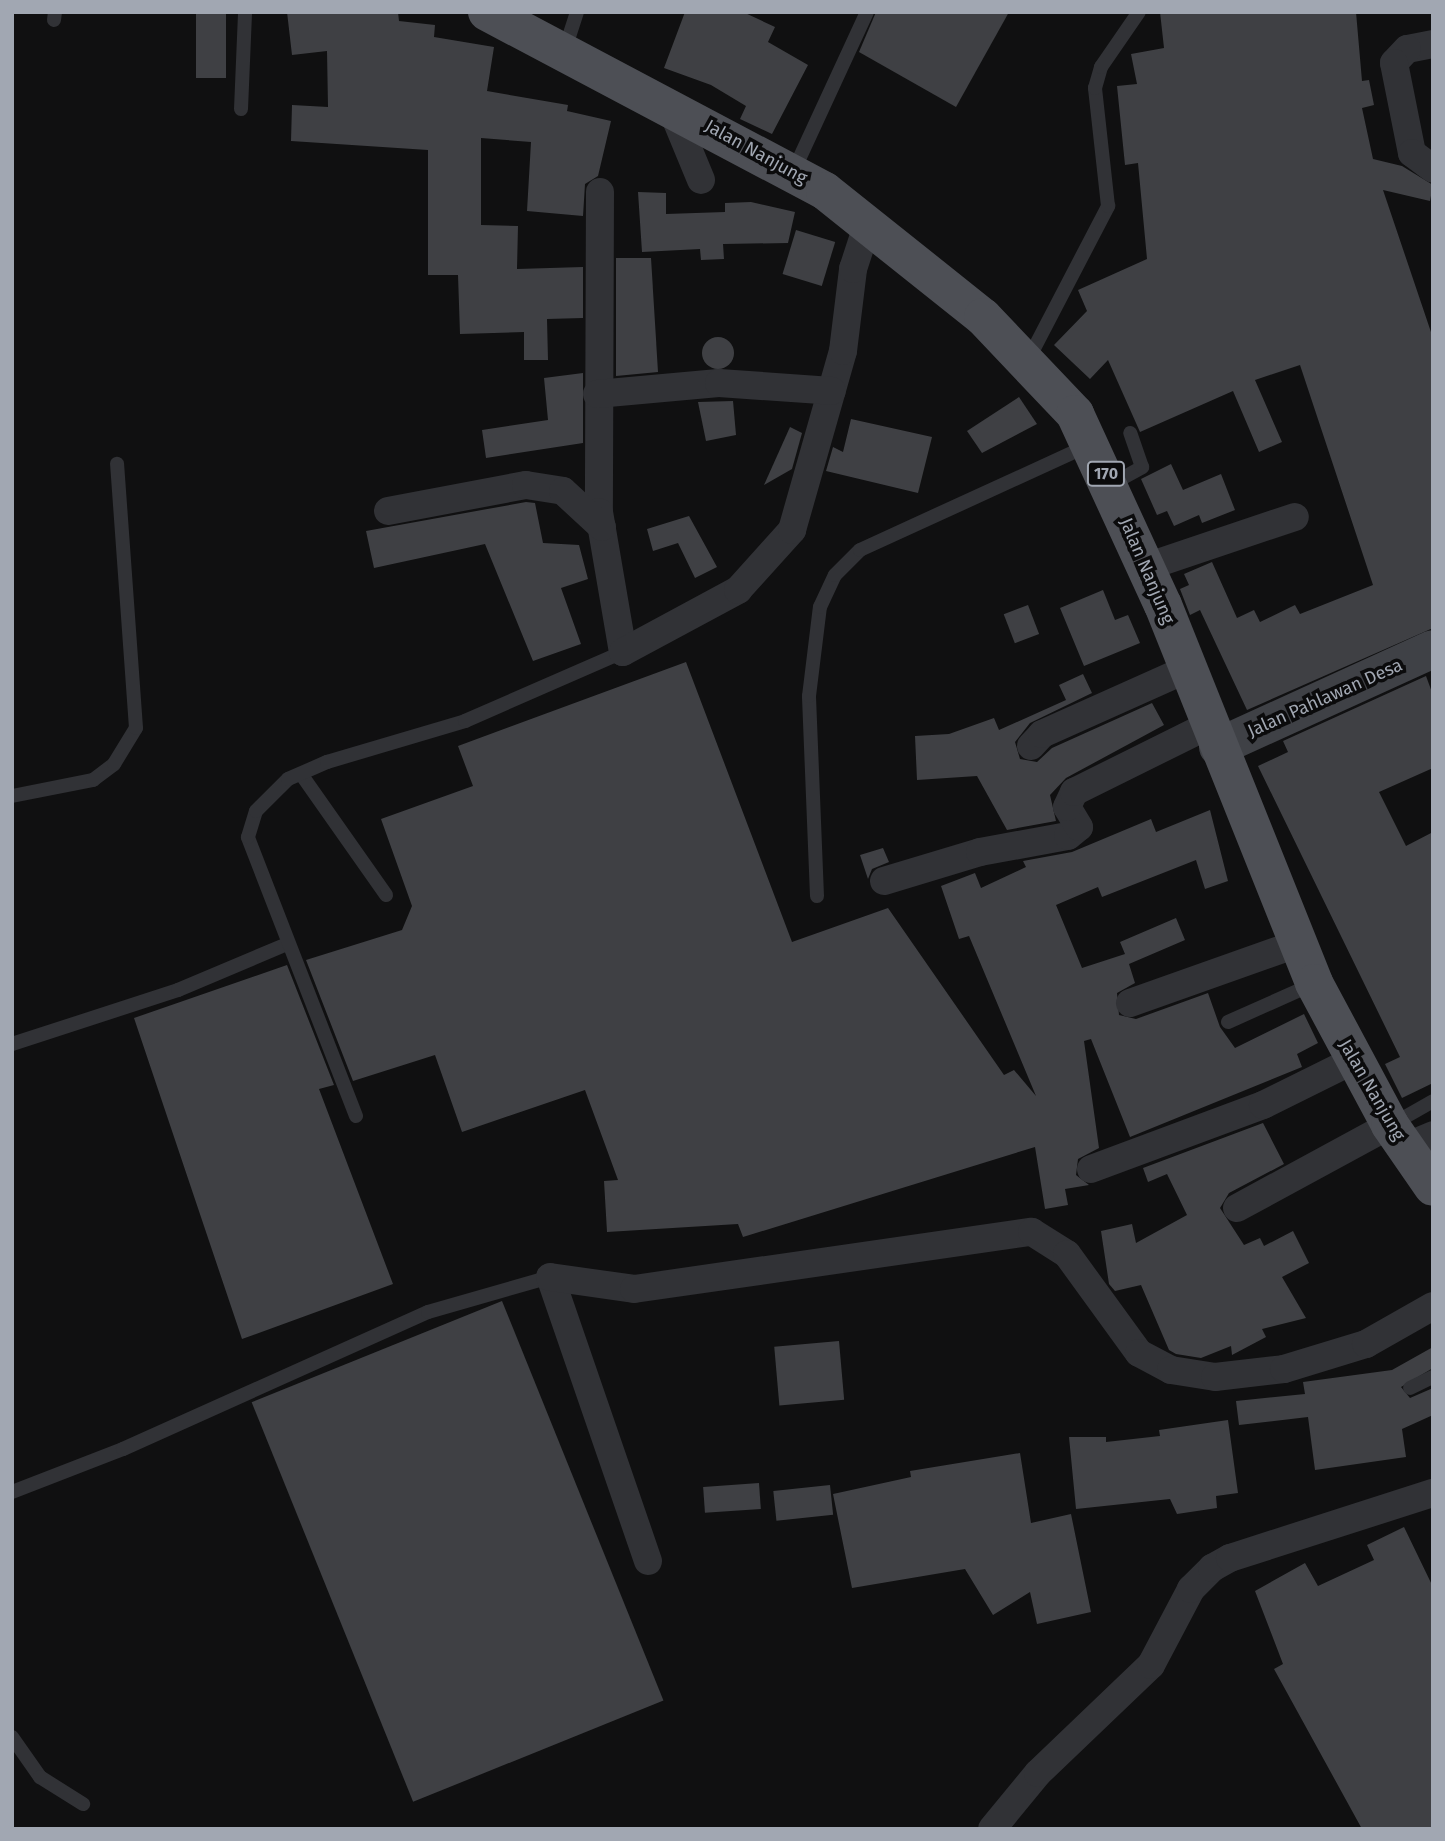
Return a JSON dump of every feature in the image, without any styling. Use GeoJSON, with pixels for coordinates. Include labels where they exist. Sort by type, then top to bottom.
{"type":"FeatureCollection","features":[{"type":"Feature","properties":{"kind":"main road","name":"Jalan Nanjung"},"geometry":{"type":"LineString","coordinates":[[487,12],[565,49],[794,170],[983,317],[1028,360],[1075,414],[1092,444],[1146,567],[1314,983],[1354,1060],[1409,1136],[1433,1187]]}},
{"type":"Feature","properties":{"kind":"main road","name":"Jalan Pahlawan Desa"},"geometry":{"type":"LineString","coordinates":[[1213,736],[1433,649]]}},
{"type":"Feature","properties":{"kind":"street"},"geometry":{"type":"LineString","coordinates":[[1433,44],[1407,48],[1394,63],[1412,153],[1433,169]]}},
{"type":"Feature","properties":{"kind":"street"},"geometry":{"type":"LineString","coordinates":[[670,105],[701,180]]}},
{"type":"Feature","properties":{"kind":"street"},"geometry":{"type":"LineString","coordinates":[[600,192],[597,394],[602,527],[623,652],[738,590],[781,547],[792,530],[832,391],[853,269],[867,226]]}},
{"type":"Feature","properties":{"kind":"street"},"geometry":{"type":"LineString","coordinates":[[597,394],[719,383],[832,391]]}},
{"type":"Feature","properties":{"kind":"street"},"geometry":{"type":"LineString","coordinates":[[388,511],[526,485],[563,491],[602,527]]}},
{"type":"Feature","properties":{"kind":"street"},"geometry":{"type":"LineString","coordinates":[[1146,567],[1295,517]]}},
{"type":"Feature","properties":{"kind":"street"},"geometry":{"type":"LineString","coordinates":[[1031,746],[1042,734],[1188,669]]}},
{"type":"Feature","properties":{"kind":"street"},"geometry":{"type":"LineString","coordinates":[[884,881],[980,852],[1068,836],[1079,827],[1067,807],[1074,792],[1213,736]]}},
{"type":"Feature","properties":{"kind":"street"},"geometry":{"type":"LineString","coordinates":[[1130,1003],[1299,943]]}},
{"type":"Feature","properties":{"kind":"street"},"geometry":{"type":"LineString","coordinates":[[1091,1169],[1264,1105],[1354,1060]]}},
{"type":"Feature","properties":{"kind":"street"},"geometry":{"type":"LineString","coordinates":[[1237,1208],[1409,1136]]}},
{"type":"Feature","properties":{"kind":"street"},"geometry":{"type":"LineString","coordinates":[[648,1561],[550,1277],[634,1289],[1032,1232],[1067,1254],[1130,1346],[1171,1370],[1214,1377],[1284,1369],[1366,1344],[1433,1306]]}},
{"type":"Feature","properties":{"kind":"street"},"geometry":{"type":"LineString","coordinates":[[992,1829],[1038,1773],[1151,1665],[1191,1589],[1212,1568],[1230,1558],[1433,1493]]}},
{"type":"Feature","properties":{"kind":"lane"},"geometry":{"type":"LineString","coordinates":[[242,109],[245,12]]}},
{"type":"Feature","properties":{"kind":"lane"},"geometry":{"type":"LineString","coordinates":[[565,49],[577,12]]}},
{"type":"Feature","properties":{"kind":"lane"},"geometry":{"type":"LineString","coordinates":[[794,170],[867,12]]}},
{"type":"Feature","properties":{"kind":"lane"},"geometry":{"type":"LineString","coordinates":[[1028,360],[1108,206],[1095,88],[1101,67],[1139,12]]}},
{"type":"Feature","properties":{"kind":"lane"},"geometry":{"type":"LineString","coordinates":[[1110,485],[1142,467],[1130,433]]}},
{"type":"Feature","properties":{"kind":"lane"},"geometry":{"type":"LineString","coordinates":[[817,896],[809,696],[820,607],[835,575],[860,550],[1092,444]]}},
{"type":"Feature","properties":{"kind":"lane"},"geometry":{"type":"LineString","coordinates":[[12,796],[93,780],[114,764],[136,728],[117,464]]}},
{"type":"Feature","properties":{"kind":"lane"},"geometry":{"type":"LineString","coordinates":[[355,1116],[248,837],[261,805],[301,774],[465,721],[623,652]]}},
{"type":"Feature","properties":{"kind":"lane"},"geometry":{"type":"LineString","coordinates":[[301,774],[386,895]]}},
{"type":"Feature","properties":{"kind":"lane"},"geometry":{"type":"LineString","coordinates":[[12,1044],[178,990],[287,944]]}},
{"type":"Feature","properties":{"kind":"lane"},"geometry":{"type":"LineString","coordinates":[[1228,1022],[1314,983]]}},
{"type":"Feature","properties":{"kind":"lane"},"geometry":{"type":"LineString","coordinates":[[1409,1136],[1433,1101]]}},
{"type":"Feature","properties":{"kind":"lane"},"geometry":{"type":"LineString","coordinates":[[12,1492],[123,1449],[428,1312],[550,1277]]}},
{"type":"Feature","properties":{"kind":"lane"},"geometry":{"type":"LineString","coordinates":[[1410,1388],[1433,1377]]}},
{"type":"Feature","properties":{"kind":"lane"},"geometry":{"type":"LineString","coordinates":[[12,1737],[40,1777],[83,1804]]}},
{"type":"Feature","properties":{"kind":"building"},"geometry":{"type":"Polygon","coordinates":[[[196,12],[226,12],[226,78],[196,78],[196,12]]]}},
{"type":"Feature","properties":{"kind":"building"},"geometry":{"type":"Polygon","coordinates":[[[287,12],[398,12],[399,21],[435,25],[434,37],[494,47],[487,91],[568,105],[567,111],[611,121],[598,176],[585,184],[583,216],[527,211],[531,142],[481,138],[481,225],[518,226],[517,269],[583,267],[583,318],[547,319],[548,360],[524,360],[524,332],[460,334],[458,275],[428,275],[428,150],[291,141],[292,105],[328,107],[327,51],[292,55],[287,12]]]}},
{"type":"Feature","properties":{"kind":"building"},"geometry":{"type":"Polygon","coordinates":[[[685,12],[743,12],[775,27],[768,42],[808,65],[772,134],[740,119],[746,106],[711,85],[664,68],[685,12]]]}},
{"type":"Feature","properties":{"kind":"building"},"geometry":{"type":"Polygon","coordinates":[[[876,12],[1009,12],[956,107],[859,52],[876,12]]]}},
{"type":"Feature","properties":{"kind":"building"},"geometry":{"type":"Polygon","coordinates":[[[1160,12],[1356,12],[1362,81],[1369,80],[1374,105],[1362,108],[1373,159],[1402,166],[1433,185],[1430,201],[1383,190],[1433,338],[1433,628],[1247,710],[1200,610],[1190,615],[1180,589],[1189,585],[1184,574],[1212,562],[1237,618],[1254,610],[1260,622],[1295,605],[1300,614],[1373,585],[1300,365],[1255,380],[1282,442],[1259,452],[1233,391],[1140,432],[1108,360],[1090,379],[1054,345],[1087,311],[1078,290],[1147,259],[1138,163],[1125,165],[1117,86],[1137,84],[1131,54],[1164,48],[1160,12]]]}},
{"type":"Feature","properties":{"kind":"building"},"geometry":{"type":"Polygon","coordinates":[[[638,192],[666,193],[666,214],[725,212],[725,203],[751,202],[795,212],[788,243],[723,244],[724,259],[701,260],[700,249],[642,252],[638,192]]]}},
{"type":"Feature","properties":{"kind":"building"},"geometry":{"type":"Polygon","coordinates":[[[796,230],[835,242],[822,286],[783,274],[796,230]]]}},
{"type":"Feature","properties":{"kind":"building"},"geometry":{"type":"Polygon","coordinates":[[[616,258],[651,258],[658,372],[616,376],[616,258]]]}},
{"type":"Feature","properties":{"kind":"building"},"geometry":{"type":"Polygon","coordinates":[[[718,337],[729,342],[734,353],[729,364],[718,369],[707,364],[702,353],[707,342],[718,337]]]}},
{"type":"Feature","properties":{"kind":"building"},"geometry":{"type":"Polygon","coordinates":[[[583,373],[583,443],[486,458],[482,430],[548,420],[544,378],[583,373]]]}},
{"type":"Feature","properties":{"kind":"building"},"geometry":{"type":"Polygon","coordinates":[[[1019,397],[1037,424],[982,453],[967,431],[1019,397]]]}},
{"type":"Feature","properties":{"kind":"building"},"geometry":{"type":"Polygon","coordinates":[[[733,401],[736,435],[706,441],[698,402],[733,401]]]}},
{"type":"Feature","properties":{"kind":"building"},"geometry":{"type":"Polygon","coordinates":[[[851,419],[932,437],[918,493],[826,471],[833,447],[843,452],[851,419]]]}},
{"type":"Feature","properties":{"kind":"building"},"geometry":{"type":"Polygon","coordinates":[[[790,427],[802,433],[792,469],[764,485],[790,427]]]}},
{"type":"Feature","properties":{"kind":"building"},"geometry":{"type":"Polygon","coordinates":[[[1171,464],[1183,490],[1221,474],[1235,510],[1202,523],[1199,515],[1174,526],[1167,511],[1157,515],[1141,479],[1171,464]]]}},
{"type":"Feature","properties":{"kind":"building"},"geometry":{"type":"Polygon","coordinates":[[[526,502],[535,503],[543,543],[579,545],[588,579],[561,588],[581,644],[533,661],[485,544],[374,568],[366,531],[526,502]]]}},
{"type":"Feature","properties":{"kind":"building"},"geometry":{"type":"Polygon","coordinates":[[[689,516],[717,567],[695,578],[678,543],[653,551],[647,529],[689,516]]]}},
{"type":"Feature","properties":{"kind":"building"},"geometry":{"type":"Polygon","coordinates":[[[1103,590],[1115,620],[1128,615],[1140,643],[1084,666],[1060,608],[1103,590]]]}},
{"type":"Feature","properties":{"kind":"building"},"geometry":{"type":"Polygon","coordinates":[[[1028,605],[1039,634],[1015,643],[1004,614],[1028,605]]]}},
{"type":"Feature","properties":{"kind":"building"},"geometry":{"type":"Polygon","coordinates":[[[686,662],[792,942],[888,908],[1004,1075],[1014,1070],[1036,1096],[969,936],[959,939],[941,886],[975,873],[981,888],[1026,867],[1023,861],[1072,852],[1151,819],[1156,832],[1210,810],[1228,881],[1205,889],[1196,860],[1102,897],[1098,887],[1056,905],[1082,968],[1125,954],[1120,942],[1176,918],[1185,940],[1129,964],[1135,983],[1117,993],[1119,1015],[1136,1019],[1208,993],[1220,1027],[1235,1048],[1304,1014],[1318,1043],[1297,1054],[1302,1067],[1130,1137],[1091,1039],[1084,1041],[1099,1148],[1078,1159],[1076,1175],[1089,1185],[1065,1189],[1068,1205],[1045,1209],[1035,1147],[743,1237],[738,1224],[607,1232],[604,1181],[618,1180],[585,1090],[462,1132],[435,1055],[353,1081],[306,960],[402,930],[412,906],[381,819],[473,786],[458,746],[686,662]]]}},
{"type":"Feature","properties":{"kind":"building"},"geometry":{"type":"Polygon","coordinates":[[[1083,674],[1092,693],[1030,723],[1015,742],[1020,759],[1037,762],[1052,748],[1152,703],[1164,725],[1066,778],[1050,795],[1056,821],[1007,830],[977,776],[917,780],[915,736],[949,734],[994,718],[999,730],[1066,700],[1059,685],[1083,674]]]}},
{"type":"Feature","properties":{"kind":"building"},"geometry":{"type":"Polygon","coordinates":[[[1426,676],[1433,695],[1433,768],[1379,792],[1406,846],[1433,832],[1433,1083],[1402,1098],[1385,1064],[1400,1057],[1258,766],[1288,752],[1283,741],[1426,676]]]}},
{"type":"Feature","properties":{"kind":"building"},"geometry":{"type":"Polygon","coordinates":[[[883,848],[889,862],[872,869],[868,879],[860,855],[883,848]]]}},
{"type":"Feature","properties":{"kind":"building"},"geometry":{"type":"Polygon","coordinates":[[[287,965],[334,1085],[319,1089],[393,1284],[242,1339],[134,1018],[287,965]]]}},
{"type":"Feature","properties":{"kind":"building"},"geometry":{"type":"Polygon","coordinates":[[[1263,1123],[1284,1164],[1229,1193],[1220,1208],[1244,1245],[1260,1238],[1264,1246],[1293,1231],[1309,1263],[1282,1277],[1306,1318],[1262,1329],[1266,1337],[1232,1355],[1231,1346],[1201,1358],[1176,1354],[1169,1350],[1141,1285],[1115,1291],[1109,1284],[1101,1231],[1132,1224],[1136,1243],[1187,1215],[1167,1174],[1148,1182],[1143,1168],[1263,1123]]]}},
{"type":"Feature","properties":{"kind":"building"},"geometry":{"type":"Polygon","coordinates":[[[502,1301],[663,1701],[413,1802],[252,1402],[502,1301]]]}},
{"type":"Feature","properties":{"kind":"building"},"geometry":{"type":"Polygon","coordinates":[[[839,1341],[844,1400],[779,1405],[774,1347],[839,1341]]]}},
{"type":"Feature","properties":{"kind":"building"},"geometry":{"type":"Polygon","coordinates":[[[1433,1347],[1433,1368],[1401,1387],[1410,1398],[1433,1388],[1433,1415],[1402,1429],[1406,1457],[1315,1470],[1308,1417],[1239,1425],[1236,1401],[1305,1394],[1303,1382],[1392,1370],[1433,1347]]]}},
{"type":"Feature","properties":{"kind":"building"},"geometry":{"type":"Polygon","coordinates":[[[1228,1420],[1238,1493],[1216,1496],[1217,1508],[1177,1514],[1170,1499],[1076,1509],[1069,1437],[1106,1437],[1106,1442],[1160,1436],[1159,1430],[1228,1420]]]}},
{"type":"Feature","properties":{"kind":"building"},"geometry":{"type":"Polygon","coordinates":[[[1020,1453],[1031,1523],[1071,1514],[1091,1612],[1037,1624],[1030,1592],[993,1615],[965,1569],[852,1588],[833,1494],[911,1477],[910,1471],[1020,1453]]]}},
{"type":"Feature","properties":{"kind":"building"},"geometry":{"type":"Polygon","coordinates":[[[759,1483],[761,1509],[705,1513],[703,1487],[759,1483]]]}},
{"type":"Feature","properties":{"kind":"building"},"geometry":{"type":"Polygon","coordinates":[[[830,1485],[833,1515],[776,1521],[773,1491],[830,1485]]]}},
{"type":"Feature","properties":{"kind":"building"},"geometry":{"type":"Polygon","coordinates":[[[1404,1527],[1433,1587],[1433,1829],[1362,1829],[1274,1669],[1283,1664],[1255,1591],[1305,1563],[1318,1586],[1374,1560],[1367,1545],[1404,1527]]]}}]}
